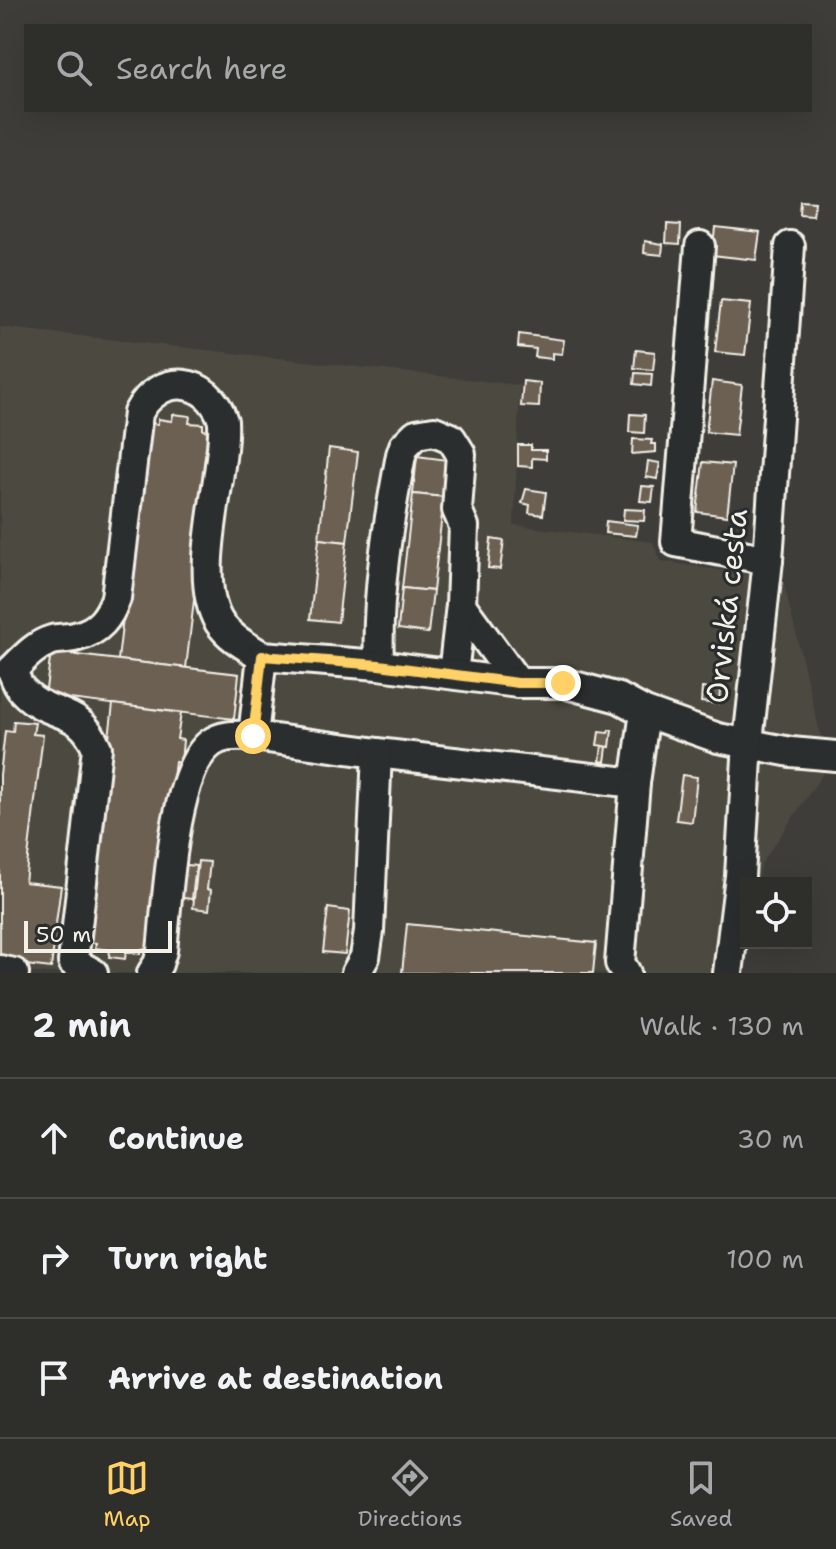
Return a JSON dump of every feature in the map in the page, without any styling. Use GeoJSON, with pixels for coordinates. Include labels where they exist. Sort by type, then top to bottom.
{"type":"FeatureCollection","features":[{"type":"Feature","properties":{"kind":"street"},"geometry":{"type":"LineString","coordinates":[[700,246],[676,542],[768,560]]}},
{"type":"Feature","properties":{"kind":"street","name":"Orviská cesta"},"geometry":{"type":"LineString","coordinates":[[728,973],[740,876],[748,742],[768,560],[790,246]]}},
{"type":"Feature","properties":{"kind":"street"},"geometry":{"type":"LineString","coordinates":[[74,969],[97,748],[91,733],[76,719],[36,701],[21,690],[6,669],[33,649],[52,640],[79,636],[97,628],[109,616],[116,598],[138,413],[150,395],[170,385],[181,384],[209,395],[223,421],[208,570],[210,598],[219,621],[235,640],[262,656],[379,665],[518,683],[563,683],[619,698],[645,712],[718,738],[791,752],[836,756]]}},
{"type":"Feature","properties":{"kind":"street"},"geometry":{"type":"LineString","coordinates":[[379,665],[377,629],[401,455],[409,439],[425,431],[434,431],[451,438],[461,454],[457,510],[464,526],[461,605],[453,674]]}},
{"type":"Feature","properties":{"kind":"street"},"geometry":{"type":"LineString","coordinates":[[461,605],[518,683]]}},
{"type":"Feature","properties":{"kind":"street"},"geometry":{"type":"LineString","coordinates":[[253,736],[262,656]]}},
{"type":"Feature","properties":{"kind":"street"},"geometry":{"type":"LineString","coordinates":[[626,973],[620,963],[635,783],[645,712]]}},
{"type":"Feature","properties":{"kind":"street"},"geometry":{"type":"LineString","coordinates":[[152,973],[162,951],[174,839],[187,784],[198,757],[212,742],[229,735],[635,783]]}},
{"type":"Feature","properties":{"kind":"street"},"geometry":{"type":"LineString","coordinates":[[356,973],[365,957],[369,931],[377,753]]}},
{"type":"Feature","properties":{"kind":"street"},"geometry":{"type":"LineString","coordinates":[[0,970],[14,973]]}},
{"type":"Feature","properties":{"kind":"shaded area"},"geometry":{"type":"Polygon","coordinates":[[[0,327],[520,385],[514,525],[653,542],[661,561],[783,580],[828,766],[762,863],[759,877],[740,877],[740,949],[745,949],[740,973],[0,973],[0,327]]]}},
{"type":"Feature","properties":{"kind":"building"},"geometry":{"type":"Polygon","coordinates":[[[800,201],[815,202],[813,216],[799,215],[800,201]]]}},
{"type":"Feature","properties":{"kind":"building"},"geometry":{"type":"Polygon","coordinates":[[[667,224],[681,225],[680,244],[666,243],[667,224]]]}},
{"type":"Feature","properties":{"kind":"building"},"geometry":{"type":"Polygon","coordinates":[[[715,227],[760,232],[756,260],[712,255],[715,227]]]}},
{"type":"Feature","properties":{"kind":"building"},"geometry":{"type":"Polygon","coordinates":[[[645,241],[663,244],[662,255],[644,253],[645,241]]]}},
{"type":"Feature","properties":{"kind":"building"},"geometry":{"type":"Polygon","coordinates":[[[721,301],[751,304],[745,355],[715,352],[721,301]]]}},
{"type":"Feature","properties":{"kind":"building"},"geometry":{"type":"Polygon","coordinates":[[[519,334],[564,340],[562,354],[552,353],[552,359],[535,357],[536,349],[518,347],[519,334]]]}},
{"type":"Feature","properties":{"kind":"building"},"geometry":{"type":"Polygon","coordinates":[[[636,350],[655,352],[653,370],[634,368],[636,350]]]}},
{"type":"Feature","properties":{"kind":"building"},"geometry":{"type":"Polygon","coordinates":[[[635,373],[652,374],[651,386],[634,384],[635,373]]]}},
{"type":"Feature","properties":{"kind":"building"},"geometry":{"type":"Polygon","coordinates":[[[523,381],[540,383],[539,407],[521,406],[523,381]]]}},
{"type":"Feature","properties":{"kind":"building"},"geometry":{"type":"Polygon","coordinates":[[[712,381],[742,385],[736,435],[706,432],[712,381]]]}},
{"type":"Feature","properties":{"kind":"building"},"geometry":{"type":"Polygon","coordinates":[[[173,414],[190,416],[189,423],[203,424],[203,430],[214,431],[186,668],[118,660],[146,423],[158,424],[158,419],[172,421],[173,414]]]}},
{"type":"Feature","properties":{"kind":"building"},"geometry":{"type":"Polygon","coordinates":[[[630,414],[645,415],[644,433],[629,432],[630,414]]]}},
{"type":"Feature","properties":{"kind":"building"},"geometry":{"type":"Polygon","coordinates":[[[633,439],[652,440],[651,444],[656,444],[656,452],[632,454],[633,439]]]}},
{"type":"Feature","properties":{"kind":"building"},"geometry":{"type":"Polygon","coordinates":[[[518,445],[531,445],[531,450],[546,450],[546,459],[532,458],[532,467],[518,466],[518,445]]]}},
{"type":"Feature","properties":{"kind":"building"},"geometry":{"type":"Polygon","coordinates":[[[329,448],[358,452],[347,542],[319,539],[329,448]]]}},
{"type":"Feature","properties":{"kind":"building"},"geometry":{"type":"Polygon","coordinates":[[[417,456],[448,460],[444,497],[413,494],[417,456]]]}},
{"type":"Feature","properties":{"kind":"building"},"geometry":{"type":"Polygon","coordinates":[[[648,461],[660,463],[657,479],[646,477],[648,461]]]}},
{"type":"Feature","properties":{"kind":"building"},"geometry":{"type":"Polygon","coordinates":[[[703,462],[733,465],[727,516],[697,512],[703,462]]]}},
{"type":"Feature","properties":{"kind":"building"},"geometry":{"type":"Polygon","coordinates":[[[642,486],[654,487],[652,502],[640,501],[642,486]]]}},
{"type":"Feature","properties":{"kind":"building"},"geometry":{"type":"Polygon","coordinates":[[[526,489],[546,492],[543,515],[529,513],[530,505],[522,503],[526,489]]]}},
{"type":"Feature","properties":{"kind":"building"},"geometry":{"type":"Polygon","coordinates":[[[413,494],[444,497],[433,591],[402,588],[413,494]]]}},
{"type":"Feature","properties":{"kind":"building"},"geometry":{"type":"Polygon","coordinates":[[[624,509],[645,510],[644,521],[623,520],[624,509]]]}},
{"type":"Feature","properties":{"kind":"building"},"geometry":{"type":"Polygon","coordinates":[[[606,521],[638,525],[636,536],[605,533],[606,521]]]}},
{"type":"Feature","properties":{"kind":"building"},"geometry":{"type":"Polygon","coordinates":[[[319,539],[347,542],[338,622],[310,619],[319,539]]]}},
{"type":"Feature","properties":{"kind":"building"},"geometry":{"type":"Polygon","coordinates":[[[491,539],[504,541],[500,569],[488,568],[491,539]]]}},
{"type":"Feature","properties":{"kind":"building"},"geometry":{"type":"Polygon","coordinates":[[[402,588],[433,591],[428,633],[398,629],[402,588]]]}},
{"type":"Feature","properties":{"kind":"building"},"geometry":{"type":"Polygon","coordinates":[[[51,652],[239,674],[234,719],[45,696],[51,652]]]}},
{"type":"Feature","properties":{"kind":"building"},"geometry":{"type":"Polygon","coordinates":[[[702,688],[720,690],[719,704],[701,702],[702,688]]]}},
{"type":"Feature","properties":{"kind":"building"},"geometry":{"type":"Polygon","coordinates":[[[113,704],[181,713],[177,739],[183,740],[181,763],[175,762],[152,950],[141,949],[140,954],[126,952],[125,959],[109,957],[110,950],[95,948],[96,943],[85,942],[113,704]]]}},
{"type":"Feature","properties":{"kind":"building"},"geometry":{"type":"Polygon","coordinates":[[[14,721],[35,723],[33,734],[43,735],[25,882],[61,886],[55,931],[60,932],[58,945],[54,944],[51,968],[0,962],[0,775],[5,731],[13,732],[14,721]]]}},
{"type":"Feature","properties":{"kind":"building"},"geometry":{"type":"Polygon","coordinates":[[[612,730],[610,747],[597,745],[599,732],[608,733],[612,730]]]}},
{"type":"Feature","properties":{"kind":"building"},"geometry":{"type":"Polygon","coordinates":[[[602,746],[607,747],[605,762],[600,761],[602,746]]]}},
{"type":"Feature","properties":{"kind":"building"},"geometry":{"type":"Polygon","coordinates":[[[682,775],[697,777],[692,822],[676,820],[682,775]]]}},
{"type":"Feature","properties":{"kind":"building"},"geometry":{"type":"Polygon","coordinates":[[[198,861],[210,862],[207,889],[211,890],[209,910],[193,908],[198,861]]]}},
{"type":"Feature","properties":{"kind":"building"},"geometry":{"type":"Polygon","coordinates":[[[177,864],[196,866],[192,899],[174,897],[177,864]]]}},
{"type":"Feature","properties":{"kind":"building"},"geometry":{"type":"Polygon","coordinates":[[[328,908],[350,911],[345,954],[323,952],[328,908]]]}},
{"type":"Feature","properties":{"kind":"building"},"geometry":{"type":"Polygon","coordinates":[[[407,924],[596,943],[593,973],[402,973],[407,924]]]}},
{"type":"Feature","properties":{"kind":"route"},"geometry":{"type":"LineString","coordinates":[[253,736],[262,656],[379,665],[518,683],[563,683]]}}]}
